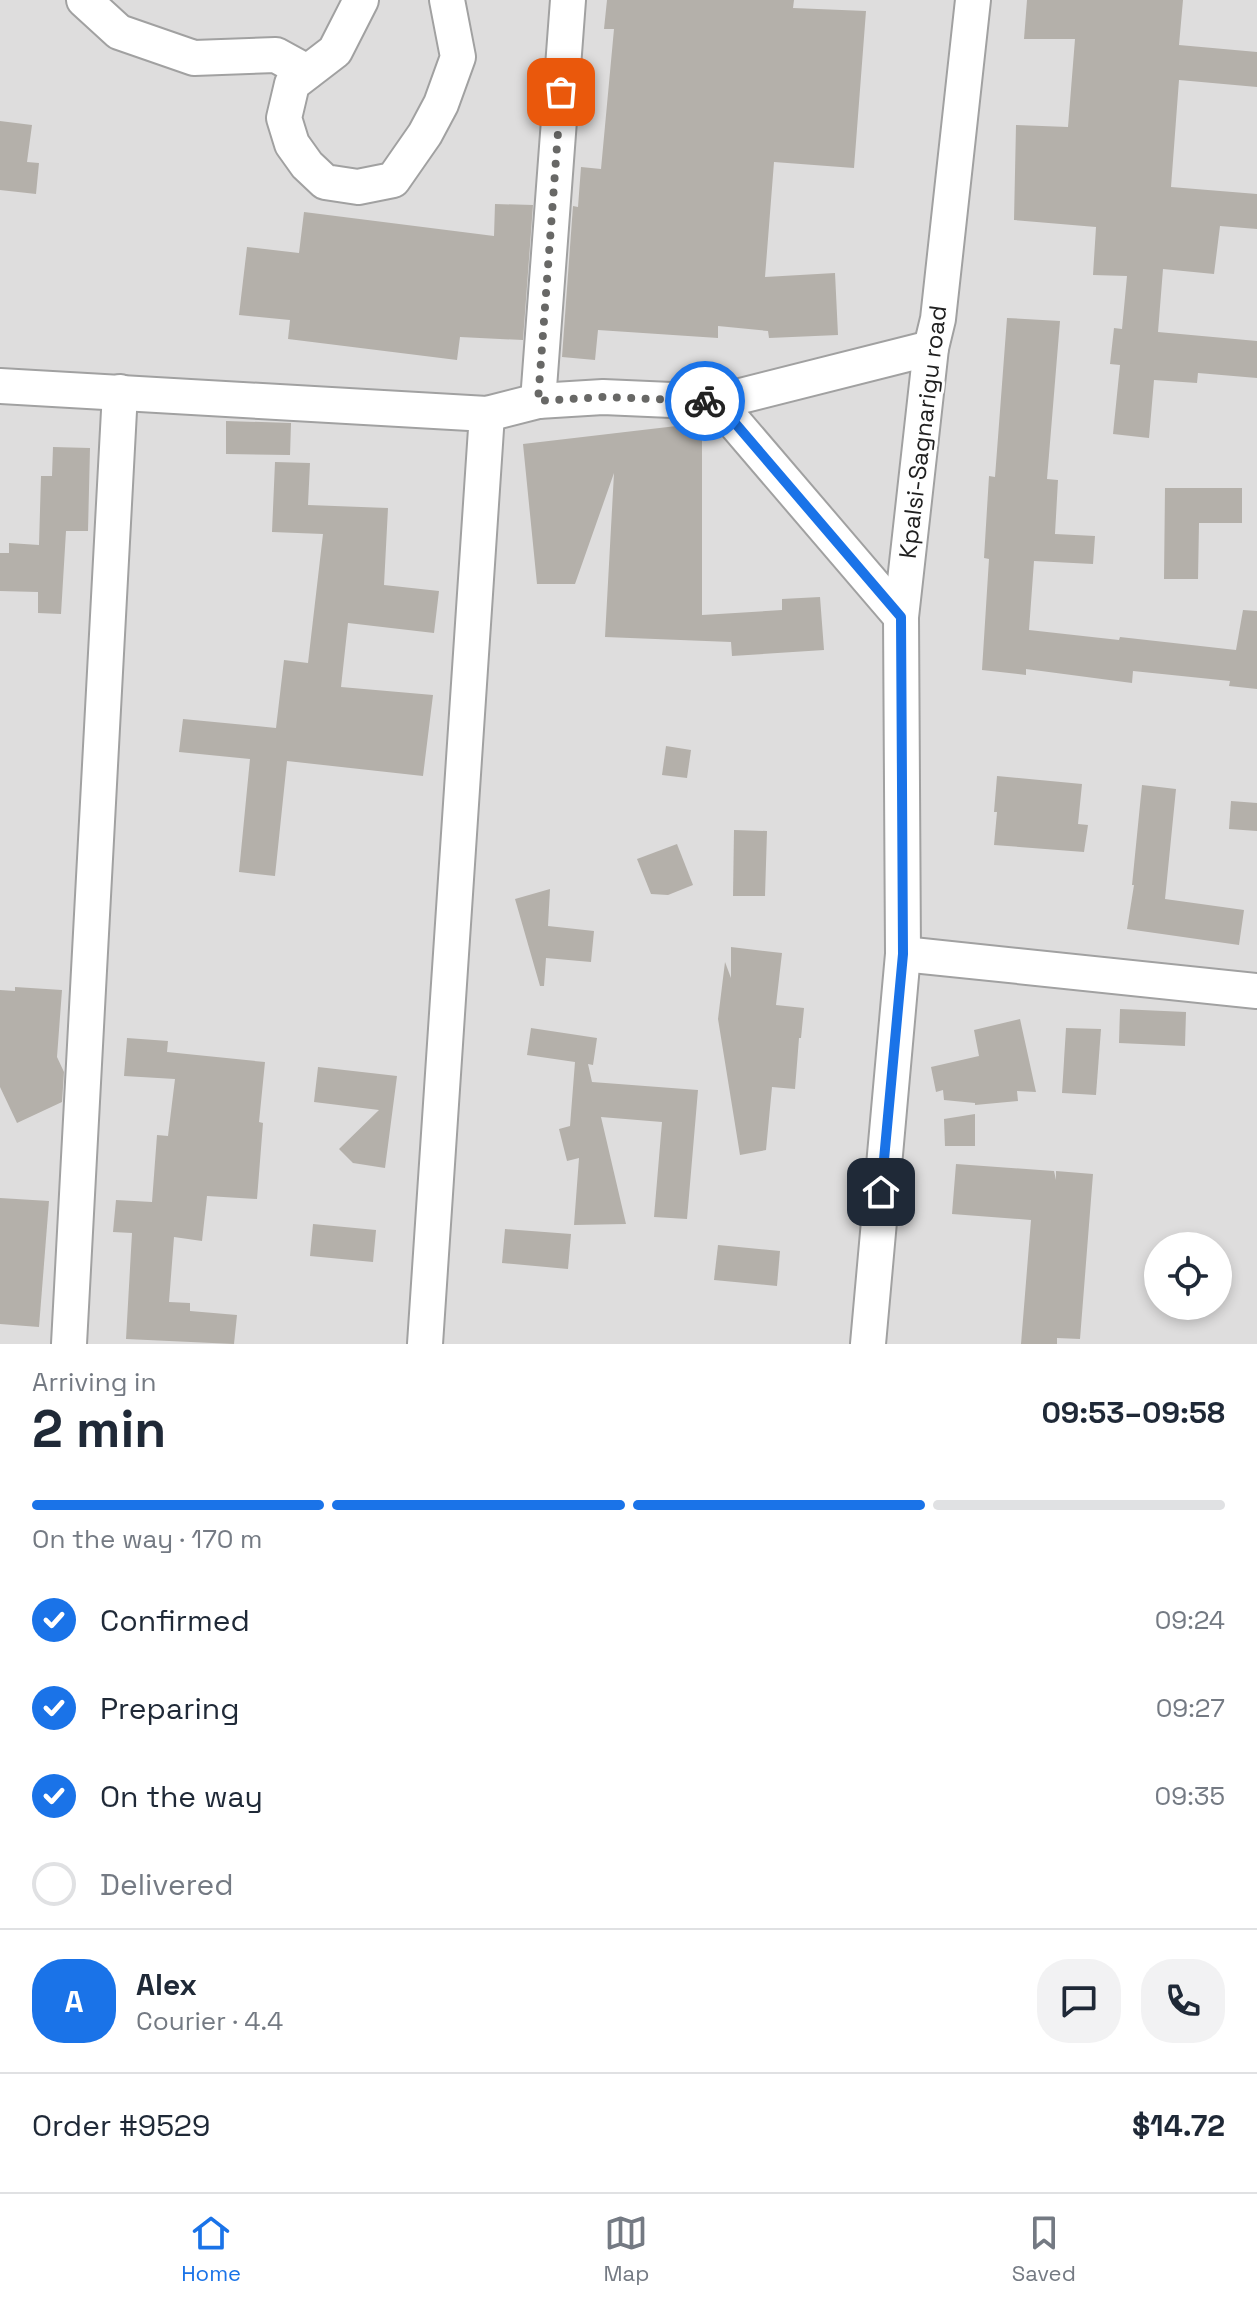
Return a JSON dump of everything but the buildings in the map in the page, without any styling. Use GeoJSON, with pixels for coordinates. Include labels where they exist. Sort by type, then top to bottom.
{"type":"FeatureCollection","features":[{"type":"Feature","properties":{"kind":"street"},"geometry":{"type":"LineString","coordinates":[[84,0],[119,32],[194,58],[276,55],[307,72]]}},
{"type":"Feature","properties":{"kind":"street"},"geometry":{"type":"LineString","coordinates":[[361,0],[335,51],[292,84],[284,118],[292,144],[307,165],[325,182],[358,187],[393,180],[425,134],[441,104],[458,57],[447,0]]}},
{"type":"Feature","properties":{"kind":"street"},"geometry":{"type":"LineString","coordinates":[[538,401],[568,0]]}},
{"type":"Feature","properties":{"kind":"street","name":"Kpalsi-Sagnarigu road"},"geometry":{"type":"LineString","coordinates":[[868,1344],[903,954],[901,617],[973,0]]}},
{"type":"Feature","properties":{"kind":"street"},"geometry":{"type":"LineString","coordinates":[[0,386],[487,414],[538,401],[603,397],[717,402],[931,348]]}},
{"type":"Feature","properties":{"kind":"street"},"geometry":{"type":"LineString","coordinates":[[69,1344],[120,392]]}},
{"type":"Feature","properties":{"kind":"street"},"geometry":{"type":"LineString","coordinates":[[717,402],[901,617]]}},
{"type":"Feature","properties":{"kind":"street"},"geometry":{"type":"LineString","coordinates":[[425,1344],[487,414]]}},
{"type":"Feature","properties":{"kind":"street"},"geometry":{"type":"LineString","coordinates":[[903,954],[1257,991]]}},
{"type":"Feature","properties":{"kind":"shaded area"},"geometry":{"type":"Polygon","coordinates":[[[0,0],[1257,0],[1257,1344],[0,1344],[0,0]]]}},
{"type":"Feature","properties":{"kind":"way so far"},"geometry":{"type":"LineString","coordinates":[[561,92],[538,401],[603,397],[705,401]]}},
{"type":"Feature","properties":{"kind":"route"},"geometry":{"type":"LineString","coordinates":[[705,401],[717,402],[901,617],[903,954],[881,1192]]}}]}
